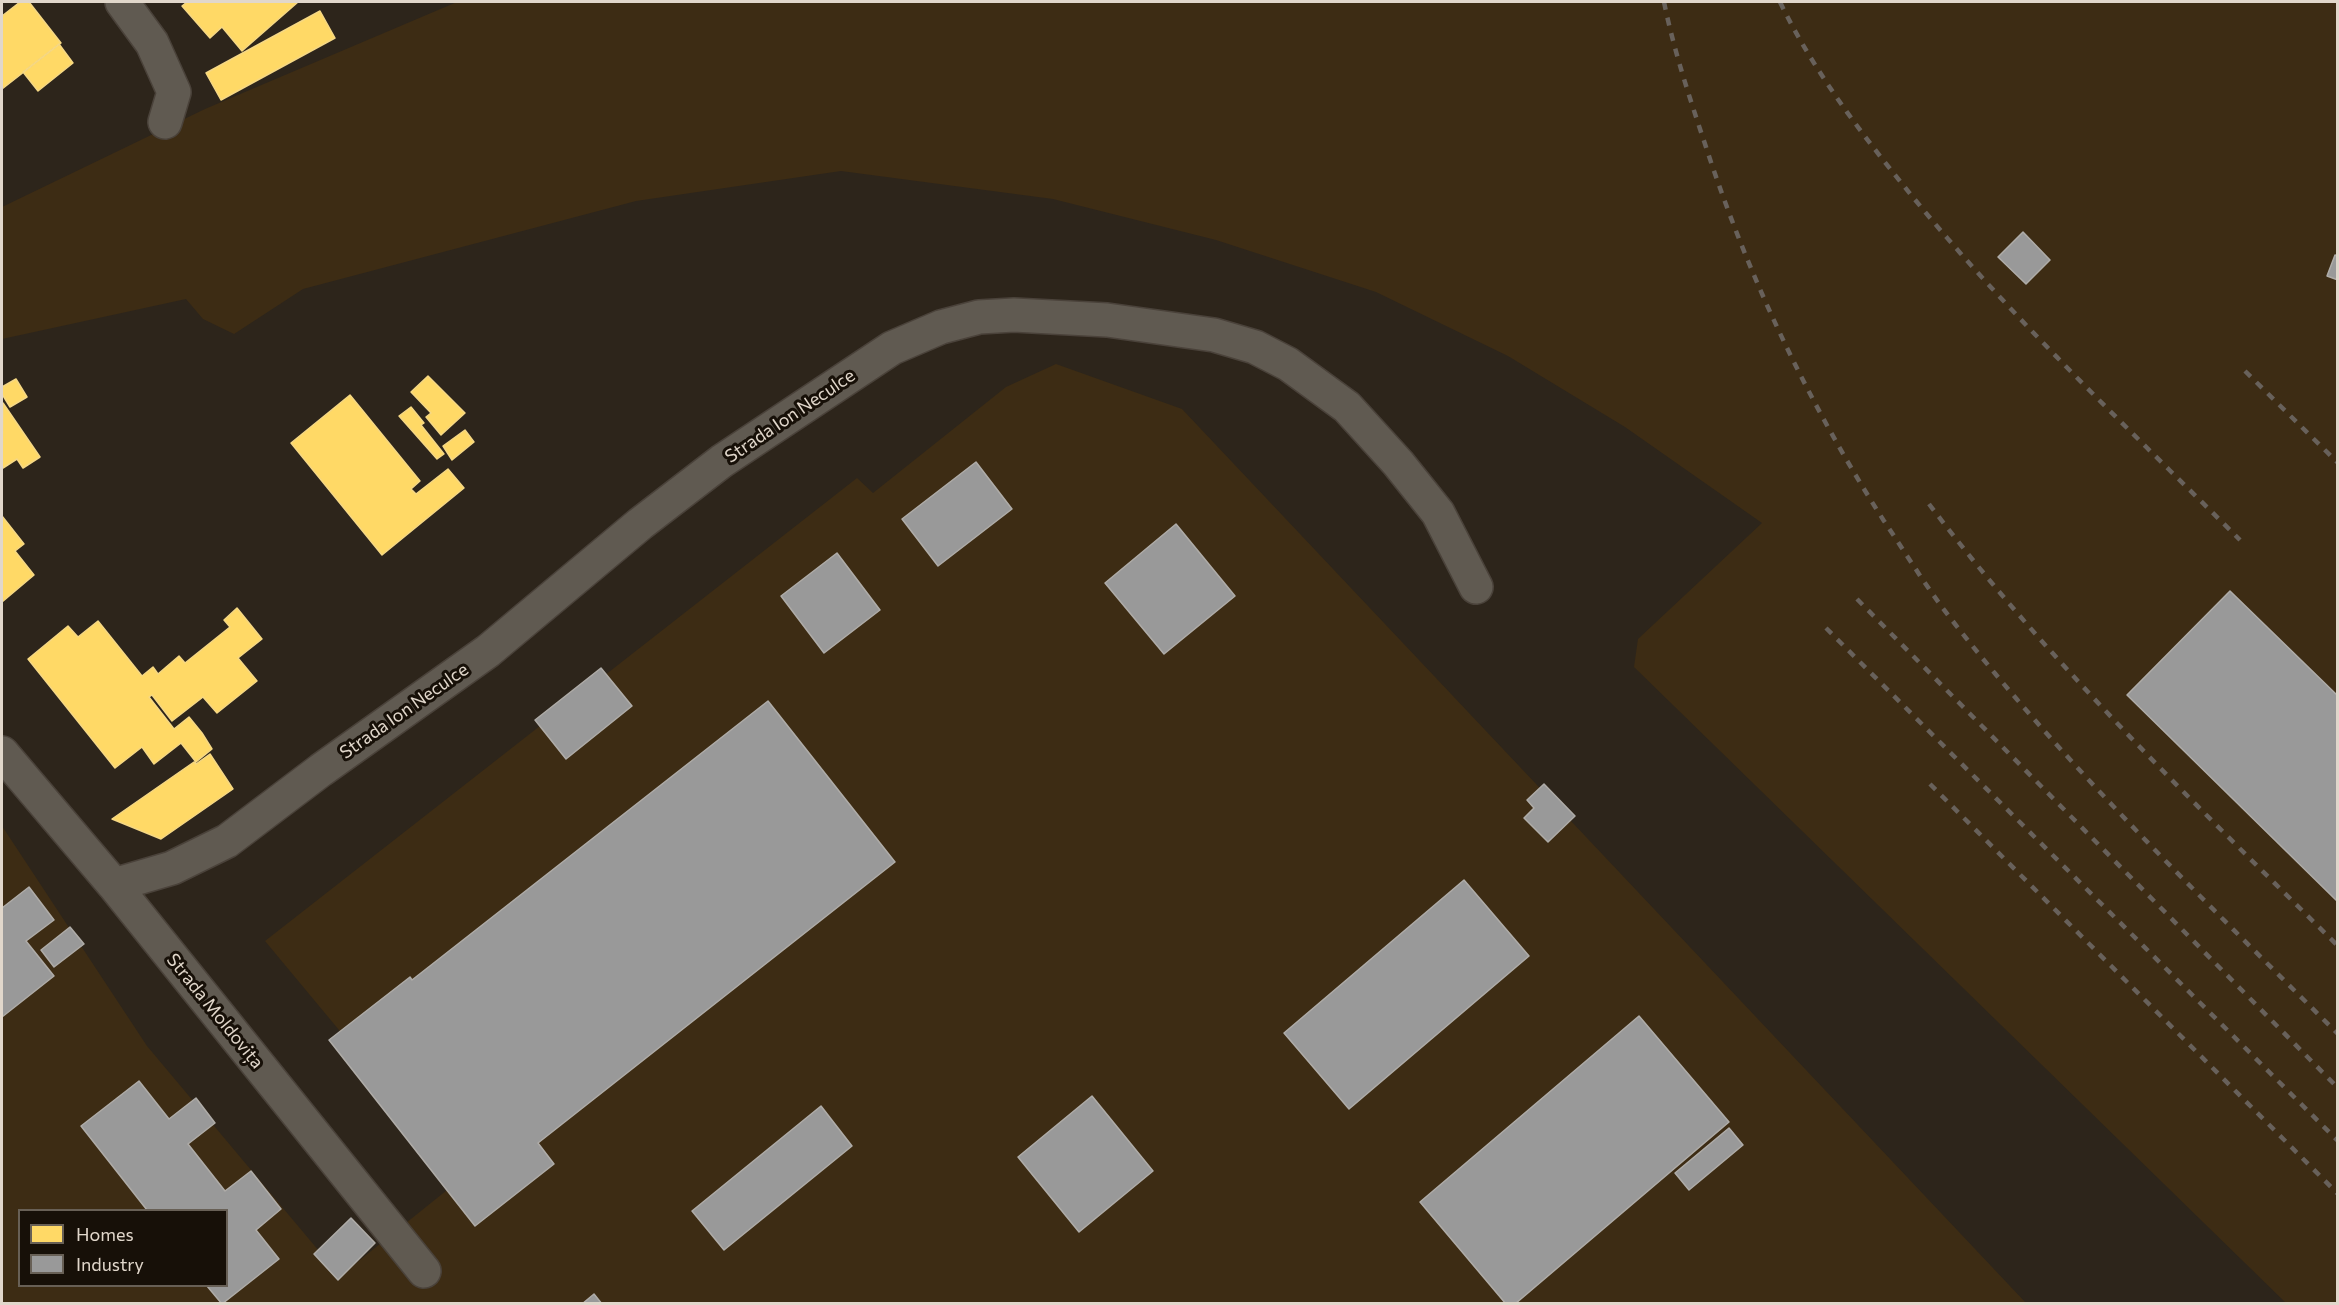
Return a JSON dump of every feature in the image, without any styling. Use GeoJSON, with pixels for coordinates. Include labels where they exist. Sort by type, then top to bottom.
{"type":"FeatureCollection","features":[{"type":"Feature","properties":{"kind":"street"},"geometry":{"type":"LineString","coordinates":[[122,2],[152,43],[174,92],[165,122]]}},
{"type":"Feature","properties":{"kind":"street","name":"Strada Ion Neculce"},"geometry":{"type":"LineString","coordinates":[[114,885],[172,868],[227,841],[321,770],[488,651],[640,524],[722,461],[892,348],[940,327],[979,317],[1014,315],[1107,320],[1214,335],[1255,347],[1288,364],[1347,406],[1398,463],[1438,513],[1476,586]]}},
{"type":"Feature","properties":{"kind":"street","name":"Strada Moldovița"},"geometry":{"type":"LineString","coordinates":[[2,753],[114,885],[424,1271]]}},
{"type":"Feature","properties":{"kind":"shaded area"},"geometry":{"type":"Polygon","coordinates":[[[457,2],[2337,2],[2337,1303],[2286,1303],[1634,667],[1638,639],[1762,523],[1625,427],[1508,356],[1376,292],[1216,240],[1053,199],[841,171],[636,201],[303,289],[234,334],[203,319],[186,299],[2,339],[2,207],[205,109],[457,2]]]}},
{"type":"Feature","properties":{"kind":"shaded area"},"geometry":{"type":"Polygon","coordinates":[[[1056,364],[1182,409],[2026,1303],[2,1303],[2,826],[147,1046],[340,1276],[462,1178],[265,941],[857,478],[873,493],[1006,387],[1056,364]]]}},
{"type":"Feature","properties":{"kind":"building: Homes"},"geometry":{"type":"Polygon","coordinates":[[[20,2],[29,2],[61,43],[2,89],[2,16],[20,2]]]}},
{"type":"Feature","properties":{"kind":"building: Homes"},"geometry":{"type":"Polygon","coordinates":[[[187,2],[298,2],[242,51],[222,27],[210,38],[182,6],[187,2]]]}},
{"type":"Feature","properties":{"kind":"building: Homes"},"geometry":{"type":"Polygon","coordinates":[[[320,11],[335,38],[221,100],[206,73],[320,11]]]}},
{"type":"Feature","properties":{"kind":"building: Homes"},"geometry":{"type":"Polygon","coordinates":[[[59,44],[73,63],[38,91],[23,72],[59,44]]]}},
{"type":"Feature","properties":{"kind":"building: Homes"},"geometry":{"type":"Polygon","coordinates":[[[428,376],[465,413],[441,435],[426,417],[431,413],[411,392],[428,376]]]}},
{"type":"Feature","properties":{"kind":"building: Homes"},"geometry":{"type":"Polygon","coordinates":[[[16,379],[27,397],[10,407],[2,394],[2,387],[16,379]]]}},
{"type":"Feature","properties":{"kind":"building: Homes"},"geometry":{"type":"Polygon","coordinates":[[[350,395],[420,481],[411,489],[416,494],[448,469],[464,488],[382,555],[291,443],[350,395]]]}},
{"type":"Feature","properties":{"kind":"building: Homes"},"geometry":{"type":"Polygon","coordinates":[[[3,403],[40,457],[23,468],[17,459],[3,468],[2,465],[3,403]]]}},
{"type":"Feature","properties":{"kind":"building: Homes"},"geometry":{"type":"Polygon","coordinates":[[[411,407],[424,423],[421,425],[444,454],[437,459],[399,416],[411,407]]]}},
{"type":"Feature","properties":{"kind":"building: Homes"},"geometry":{"type":"Polygon","coordinates":[[[465,430],[474,442],[452,460],[443,446],[465,430]]]}},
{"type":"Feature","properties":{"kind":"building: Homes"},"geometry":{"type":"Polygon","coordinates":[[[2,516],[24,544],[15,551],[34,575],[2,602],[2,516]]]}},
{"type":"Feature","properties":{"kind":"building: Homes"},"geometry":{"type":"Polygon","coordinates":[[[237,608],[262,639],[238,658],[257,681],[217,713],[203,697],[172,721],[152,695],[149,697],[174,729],[189,717],[202,733],[212,749],[196,762],[181,743],[154,764],[142,747],[115,768],[28,659],[68,626],[78,637],[98,621],[142,676],[153,667],[158,674],[179,656],[185,663],[230,627],[224,620],[237,608]]]}},
{"type":"Feature","properties":{"kind":"building: Homes"},"geometry":{"type":"Polygon","coordinates":[[[210,754],[233,789],[161,839],[112,819],[194,762],[196,764],[210,754]]]}},
{"type":"Feature","properties":{"kind":"building: Industry"},"geometry":{"type":"Polygon","coordinates":[[[2023,232],[2050,260],[2026,284],[1998,257],[2023,232]]]}},
{"type":"Feature","properties":{"kind":"building: Industry"},"geometry":{"type":"Polygon","coordinates":[[[2335,255],[2338,256],[2338,280],[2327,276],[2335,255]]]}},
{"type":"Feature","properties":{"kind":"building: Industry"},"geometry":{"type":"Polygon","coordinates":[[[976,462],[1012,509],[938,566],[902,519],[976,462]]]}},
{"type":"Feature","properties":{"kind":"building: Industry"},"geometry":{"type":"Polygon","coordinates":[[[1176,524],[1235,596],[1164,654],[1105,583],[1176,524]]]}},
{"type":"Feature","properties":{"kind":"building: Industry"},"geometry":{"type":"Polygon","coordinates":[[[837,553],[880,610],[824,653],[781,596],[837,553]]]}},
{"type":"Feature","properties":{"kind":"building: Industry"},"geometry":{"type":"Polygon","coordinates":[[[2230,591],[2338,696],[2338,902],[2127,695],[2230,591]]]}},
{"type":"Feature","properties":{"kind":"building: Industry"},"geometry":{"type":"Polygon","coordinates":[[[601,668],[632,706],[566,759],[535,720],[601,668]]]}},
{"type":"Feature","properties":{"kind":"building: Industry"},"geometry":{"type":"Polygon","coordinates":[[[768,701],[895,862],[538,1143],[554,1164],[475,1226],[329,1040],[410,977],[412,980],[768,701]]]}},
{"type":"Feature","properties":{"kind":"building: Industry"},"geometry":{"type":"Polygon","coordinates":[[[1544,784],[1575,816],[1548,842],[1524,818],[1534,808],[1527,800],[1544,784]]]}},
{"type":"Feature","properties":{"kind":"building: Industry"},"geometry":{"type":"Polygon","coordinates":[[[1464,880],[1529,956],[1349,1109],[1284,1033],[1464,880]]]}},
{"type":"Feature","properties":{"kind":"building: Industry"},"geometry":{"type":"Polygon","coordinates":[[[29,887],[54,920],[26,941],[54,976],[2,1017],[2,908],[29,887]]]}},
{"type":"Feature","properties":{"kind":"building: Industry"},"geometry":{"type":"Polygon","coordinates":[[[70,927],[84,944],[54,967],[41,950],[70,927]]]}},
{"type":"Feature","properties":{"kind":"building: Industry"},"geometry":{"type":"Polygon","coordinates":[[[1639,1016],[1729,1122],[1515,1304],[1506,1304],[1420,1202],[1639,1016]]]}},
{"type":"Feature","properties":{"kind":"building: Industry"},"geometry":{"type":"Polygon","coordinates":[[[139,1081],[169,1119],[196,1098],[215,1123],[188,1144],[225,1191],[251,1171],[281,1209],[256,1230],[279,1259],[222,1304],[208,1287],[228,1287],[228,1209],[146,1209],[81,1126],[139,1081]]]}},
{"type":"Feature","properties":{"kind":"building: Industry"},"geometry":{"type":"Polygon","coordinates":[[[1092,1096],[1153,1171],[1079,1232],[1018,1157],[1092,1096]]]}},
{"type":"Feature","properties":{"kind":"building: Industry"},"geometry":{"type":"Polygon","coordinates":[[[821,1106],[852,1146],[724,1250],[692,1211],[821,1106]]]}},
{"type":"Feature","properties":{"kind":"building: Industry"},"geometry":{"type":"Polygon","coordinates":[[[1729,1128],[1743,1145],[1689,1190],[1675,1173],[1729,1128]]]}},
{"type":"Feature","properties":{"kind":"building: Industry"},"geometry":{"type":"Polygon","coordinates":[[[351,1218],[375,1243],[338,1280],[314,1254],[351,1218]]]}},
{"type":"Feature","properties":{"kind":"building: Industry"},"geometry":{"type":"Polygon","coordinates":[[[594,1294],[602,1304],[582,1304],[594,1294]]]}},
{"type":"Feature","properties":{"kind":"railway"},"geometry":{"type":"LineString","coordinates":[[1664,2],[1688,93],[1741,245],[1806,386],[1884,521],[1948,615],[2039,725],[2136,830],[2338,1034]]}},
{"type":"Feature","properties":{"kind":"railway"},"geometry":{"type":"LineString","coordinates":[[1780,2],[1793,28],[1840,103],[1950,242],[2030,329],[2240,540]]}},
{"type":"Feature","properties":{"kind":"railway"},"geometry":{"type":"LineString","coordinates":[[2245,371],[2338,463]]}},
{"type":"Feature","properties":{"kind":"railway"},"geometry":{"type":"LineString","coordinates":[[1929,504],[1975,563],[2074,677],[2125,732],[2338,946]]}},
{"type":"Feature","properties":{"kind":"railway"},"geometry":{"type":"LineString","coordinates":[[1857,599],[2338,1088]]}},
{"type":"Feature","properties":{"kind":"railway"},"geometry":{"type":"LineString","coordinates":[[1826,628],[2338,1141]]}},
{"type":"Feature","properties":{"kind":"railway"},"geometry":{"type":"LineString","coordinates":[[1930,784],[2338,1194]]}}]}
